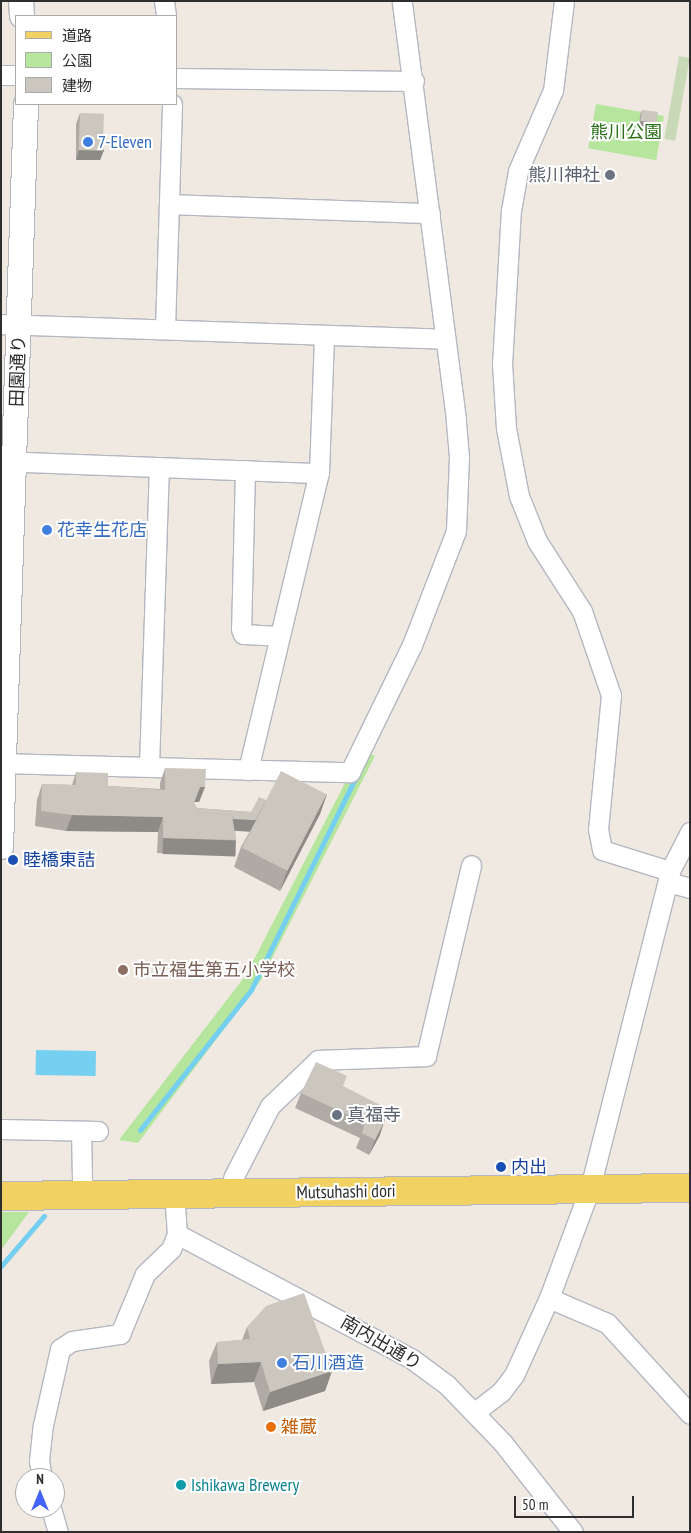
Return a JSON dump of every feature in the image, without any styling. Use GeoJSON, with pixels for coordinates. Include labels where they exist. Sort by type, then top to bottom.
{"type":"FeatureCollection","features":[{"type":"Feature","properties":{"kind":"main road","name":"Mutsuhashi dori"},"geometry":{"type":"LineString","coordinates":[[1,1196],[592,1181],[690,1173]]}},
{"type":"Feature","properties":{"kind":"main road","name":"Mutsuhashi dori"},"geometry":{"type":"LineString","coordinates":[[1,1182],[233,1178],[592,1181],[690,1188]]}},
{"type":"Feature","properties":{"kind":"street"},"geometry":{"type":"LineString","coordinates":[[21,1],[22,15]]}},
{"type":"Feature","properties":{"kind":"street"},"geometry":{"type":"LineString","coordinates":[[164,1],[166,15]]}},
{"type":"Feature","properties":{"kind":"street"},"geometry":{"type":"LineString","coordinates":[[3,763],[350,772],[412,645],[456,531],[459,456],[414,81],[402,1]]}},
{"type":"Feature","properties":{"kind":"street"},"geometry":{"type":"LineString","coordinates":[[564,1],[552,90],[518,171],[510,209],[502,363],[506,428],[520,496],[534,532],[548,562],[582,611],[611,695],[598,829],[602,850],[669,876],[690,888]]}},
{"type":"Feature","properties":{"kind":"street"},"geometry":{"type":"LineString","coordinates":[[1,75],[15,75]]}},
{"type":"Feature","properties":{"kind":"street"},"geometry":{"type":"LineString","coordinates":[[178,78],[414,81]]}},
{"type":"Feature","properties":{"kind":"street","name":"田園通り"},"geometry":{"type":"LineString","coordinates":[[1,847],[10,324],[26,105]]}},
{"type":"Feature","properties":{"kind":"street"},"geometry":{"type":"LineString","coordinates":[[165,330],[172,105]]}},
{"type":"Feature","properties":{"kind":"street"},"geometry":{"type":"LineString","coordinates":[[169,204],[430,213]]}},
{"type":"Feature","properties":{"kind":"street"},"geometry":{"type":"LineString","coordinates":[[10,324],[444,339]]}},
{"type":"Feature","properties":{"kind":"street"},"geometry":{"type":"LineString","coordinates":[[248,770],[319,472],[324,335]]}},
{"type":"Feature","properties":{"kind":"street"},"geometry":{"type":"LineString","coordinates":[[8,461],[319,472]]}},
{"type":"Feature","properties":{"kind":"street"},"geometry":{"type":"LineString","coordinates":[[149,766],[159,467]]}},
{"type":"Feature","properties":{"kind":"street"},"geometry":{"type":"LineString","coordinates":[[245,470],[241,629],[243,634],[279,636]]}},
{"type":"Feature","properties":{"kind":"street"},"geometry":{"type":"LineString","coordinates":[[476,1412],[501,1392],[514,1375],[549,1298],[592,1181],[669,876],[690,832]]}},
{"type":"Feature","properties":{"kind":"street"},"geometry":{"type":"LineString","coordinates":[[233,1178],[270,1106],[318,1060],[426,1056],[471,865]]}},
{"type":"Feature","properties":{"kind":"street"},"geometry":{"type":"LineString","coordinates":[[1,1129],[90,1131],[82,1180]]}},
{"type":"Feature","properties":{"kind":"street"},"geometry":{"type":"LineString","coordinates":[[40,1468],[39,1461],[43,1425],[60,1349],[72,1342],[120,1334],[145,1274],[171,1249],[177,1234],[174,1193]]}},
{"type":"Feature","properties":{"kind":"street","name":"南内出通り"},"geometry":{"type":"LineString","coordinates":[[177,1234],[412,1359],[476,1412],[574,1532]]}},
{"type":"Feature","properties":{"kind":"street"},"geometry":{"type":"LineString","coordinates":[[549,1298],[607,1323],[690,1414]]}},
{"type":"Feature","properties":{"kind":"street"},"geometry":{"type":"LineString","coordinates":[[54,1518],[58,1532]]}},
{"type":"Feature","properties":{"kind":"green space"},"geometry":{"type":"Polygon","coordinates":[[[679,56],[690,58],[675,141],[664,139],[679,56]]]}},
{"type":"Feature","properties":{"kind":"green space","name":"熊川公園"},"geometry":{"type":"Polygon","coordinates":[[[596,104],[664,116],[656,160],[588,148],[596,104]]]}},
{"type":"Feature","properties":{"kind":"green space"},"geometry":{"type":"Polygon","coordinates":[[[362,750],[375,756],[261,980],[138,1143],[119,1140],[246,975],[362,750]]]}},
{"type":"Feature","properties":{"kind":"green space"},"geometry":{"type":"Polygon","coordinates":[[[1,1212],[29,1212],[1,1250],[1,1212]]]}},
{"type":"Feature","properties":{"kind":"water"},"geometry":{"type":"Polygon","coordinates":[[[36,1050],[96,1051],[96,1076],[36,1075],[36,1050]]]}},
{"type":"Feature","properties":{"kind":"building"},"geometry":{"type":"Polygon","coordinates":[[[642,110],[658,112],[657,123],[641,121],[642,110]]]}},
{"type":"Feature","properties":{"kind":"building","name":"7-Eleven"},"geometry":{"type":"Polygon","coordinates":[[[80,113],[104,114],[103,151],[79,150],[80,113]]]}},
{"type":"Feature","properties":{"kind":"building"},"geometry":{"type":"Polygon","coordinates":[[[165,768],[206,769],[205,787],[200,787],[194,803],[199,812],[232,815],[236,840],[163,838],[163,817],[72,815],[41,811],[42,784],[76,785],[76,772],[108,773],[108,786],[165,790],[165,768]]]}},
{"type":"Feature","properties":{"kind":"building"},"geometry":{"type":"Polygon","coordinates":[[[281,771],[326,794],[287,871],[242,848],[281,771]]]}},
{"type":"Feature","properties":{"kind":"building"},"geometry":{"type":"Polygon","coordinates":[[[259,797],[266,800],[255,820],[233,819],[232,815],[199,812],[197,808],[251,812],[259,797]]]}},
{"type":"Feature","properties":{"kind":"building"},"geometry":{"type":"Polygon","coordinates":[[[316,1062],[347,1076],[343,1086],[384,1107],[385,1119],[375,1140],[362,1133],[365,1123],[301,1093],[316,1062]]]}},
{"type":"Feature","properties":{"kind":"building"},"geometry":{"type":"Polygon","coordinates":[[[304,1293],[332,1371],[270,1392],[261,1362],[218,1364],[217,1342],[250,1339],[247,1327],[266,1306],[304,1293]]]}},
{"type":"Feature","properties":{"kind":"waterway"},"geometry":{"type":"LineString","coordinates":[[140,1130],[251,990],[357,775]]}},
{"type":"Feature","properties":{"kind":"waterway"},"geometry":{"type":"LineString","coordinates":[[1,1266],[44,1216]]}},
{"type":"Feature","properties":{"kind":"place","name":"7-Eleven"},"geometry":{"type":"Point","coordinates":[88,142]}},
{"type":"Feature","properties":{"kind":"place","name":"熊川神社"},"geometry":{"type":"Point","coordinates":[610,175]}},
{"type":"Feature","properties":{"kind":"place","name":"花幸生花店"},"geometry":{"type":"Point","coordinates":[47,530]}},
{"type":"Feature","properties":{"kind":"place","name":"睦橋東詰"},"geometry":{"type":"Point","coordinates":[13,860]}},
{"type":"Feature","properties":{"kind":"place","name":"市立福生第五小学校"},"geometry":{"type":"Point","coordinates":[123,970]}},
{"type":"Feature","properties":{"kind":"place","name":"真福寺"},"geometry":{"type":"Point","coordinates":[337,1115]}},
{"type":"Feature","properties":{"kind":"place","name":"内出"},"geometry":{"type":"Point","coordinates":[501,1167]}},
{"type":"Feature","properties":{"kind":"place","name":"石川酒造"},"geometry":{"type":"Point","coordinates":[282,1363]}},
{"type":"Feature","properties":{"kind":"place","name":"雑蔵"},"geometry":{"type":"Point","coordinates":[271,1427]}},
{"type":"Feature","properties":{"kind":"place","name":"Ishikawa Brewery"},"geometry":{"type":"Point","coordinates":[181,1485]}}]}
